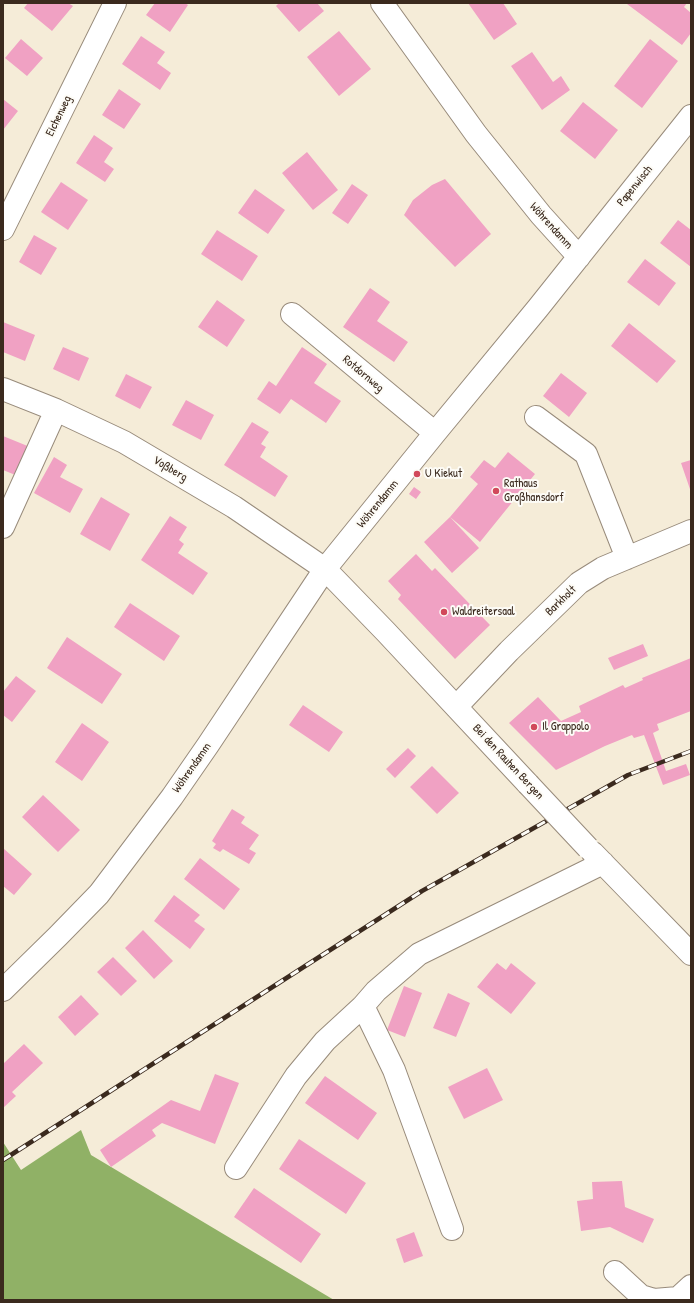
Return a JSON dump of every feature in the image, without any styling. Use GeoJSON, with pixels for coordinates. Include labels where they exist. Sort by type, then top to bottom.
{"type":"FeatureCollection","features":[{"type":"Feature","properties":{"kind":"street","name":"Eichenweg"},"geometry":{"type":"LineString","coordinates":[[3,229],[115,3]]}},
{"type":"Feature","properties":{"kind":"street","name":"Wöhrendamm"},"geometry":{"type":"LineString","coordinates":[[3,990],[99,894],[172,797],[326,569],[579,256],[541,215],[476,134],[382,3]]}},
{"type":"Feature","properties":{"kind":"street","name":"Papenwisch"},"geometry":{"type":"LineString","coordinates":[[579,256],[691,116]]}},
{"type":"Feature","properties":{"kind":"street","name":"Rotdornweg"},"geometry":{"type":"LineString","coordinates":[[292,314],[435,433]]}},
{"type":"Feature","properties":{"kind":"street","name":"Voßberg"},"geometry":{"type":"LineString","coordinates":[[3,389],[56,410],[124,442],[228,503],[326,569]]}},
{"type":"Feature","properties":{"kind":"street"},"geometry":{"type":"LineString","coordinates":[[3,527],[56,410]]}},
{"type":"Feature","properties":{"kind":"street"},"geometry":{"type":"LineString","coordinates":[[536,417],[586,454],[627,558]]}},
{"type":"Feature","properties":{"kind":"street","name":"Barkholt"},"geometry":{"type":"LineString","coordinates":[[456,707],[509,651],[579,583],[603,568],[691,532]]}},
{"type":"Feature","properties":{"kind":"street","name":"Bei den Rauhen Bergen"},"geometry":{"type":"LineString","coordinates":[[326,569],[528,784],[691,954]]}},
{"type":"Feature","properties":{"kind":"street"},"geometry":{"type":"LineString","coordinates":[[236,1168],[296,1076],[325,1041],[376,991],[419,954],[596,855]]}},
{"type":"Feature","properties":{"kind":"street"},"geometry":{"type":"LineString","coordinates":[[362,1006],[394,1070],[452,1229]]}},
{"type":"Feature","properties":{"kind":"street"},"geometry":{"type":"LineString","coordinates":[[615,1272],[641,1296],[654,1300],[678,1298],[691,1286]]}},
{"type":"Feature","properties":{"kind":"green space"},"geometry":{"type":"Polygon","coordinates":[[[81,1130],[91,1155],[334,1300],[3,1300],[3,1142],[21,1170],[81,1130]]]}},
{"type":"Feature","properties":{"kind":"building"},"geometry":{"type":"Polygon","coordinates":[[[28,3],[68,3],[73,6],[52,31],[24,8],[28,3]]]}},
{"type":"Feature","properties":{"kind":"building"},"geometry":{"type":"Polygon","coordinates":[[[155,3],[185,3],[188,5],[170,32],[146,15],[155,3]]]}},
{"type":"Feature","properties":{"kind":"building"},"geometry":{"type":"Polygon","coordinates":[[[279,3],[317,3],[324,11],[299,32],[276,6],[279,3]]]}},
{"type":"Feature","properties":{"kind":"building"},"geometry":{"type":"Polygon","coordinates":[[[468,3],[503,3],[517,24],[494,40],[468,3]]]}},
{"type":"Feature","properties":{"kind":"building"},"geometry":{"type":"Polygon","coordinates":[[[687,3],[684,7],[691,13],[691,33],[682,45],[627,4],[687,3]]]}},
{"type":"Feature","properties":{"kind":"building"},"geometry":{"type":"Polygon","coordinates":[[[339,31],[371,69],[339,96],[307,57],[339,31]]]}},
{"type":"Feature","properties":{"kind":"building"},"geometry":{"type":"Polygon","coordinates":[[[141,36],[165,52],[157,63],[171,73],[160,90],[122,64],[141,36]]]}},
{"type":"Feature","properties":{"kind":"building"},"geometry":{"type":"Polygon","coordinates":[[[21,39],[43,58],[27,76],[5,58],[21,39]]]}},
{"type":"Feature","properties":{"kind":"building"},"geometry":{"type":"Polygon","coordinates":[[[650,39],[678,61],[642,108],[614,86],[650,39]]]}},
{"type":"Feature","properties":{"kind":"building"},"geometry":{"type":"Polygon","coordinates":[[[532,52],[553,82],[561,76],[570,90],[542,110],[511,66],[532,52]]]}},
{"type":"Feature","properties":{"kind":"building"},"geometry":{"type":"Polygon","coordinates":[[[119,89],[141,104],[124,129],[102,115],[119,89]]]}},
{"type":"Feature","properties":{"kind":"building"},"geometry":{"type":"Polygon","coordinates":[[[3,99],[18,111],[3,130],[3,99]]]}},
{"type":"Feature","properties":{"kind":"building"},"geometry":{"type":"Polygon","coordinates":[[[583,102],[618,130],[595,159],[560,131],[583,102]]]}},
{"type":"Feature","properties":{"kind":"building"},"geometry":{"type":"Polygon","coordinates":[[[94,135],[113,148],[104,162],[114,169],[105,182],[76,163],[94,135]]]}},
{"type":"Feature","properties":{"kind":"building"},"geometry":{"type":"Polygon","coordinates":[[[307,152],[338,190],[313,210],[282,173],[307,152]]]}},
{"type":"Feature","properties":{"kind":"building"},"geometry":{"type":"Polygon","coordinates":[[[445,179],[491,234],[455,267],[404,215],[413,200],[432,185],[445,179]]]}},
{"type":"Feature","properties":{"kind":"building"},"geometry":{"type":"Polygon","coordinates":[[[61,182],[88,200],[68,230],[41,212],[61,182]]]}},
{"type":"Feature","properties":{"kind":"building"},"geometry":{"type":"Polygon","coordinates":[[[352,184],[368,195],[348,224],[332,213],[352,184]]]}},
{"type":"Feature","properties":{"kind":"building"},"geometry":{"type":"Polygon","coordinates":[[[255,189],[285,210],[268,234],[238,213],[255,189]]]}},
{"type":"Feature","properties":{"kind":"building"},"geometry":{"type":"Polygon","coordinates":[[[678,220],[691,230],[691,267],[660,243],[678,220]]]}},
{"type":"Feature","properties":{"kind":"building"},"geometry":{"type":"Polygon","coordinates":[[[217,230],[258,256],[242,281],[201,254],[217,230]]]}},
{"type":"Feature","properties":{"kind":"building"},"geometry":{"type":"Polygon","coordinates":[[[34,235],[57,248],[41,275],[19,262],[34,235]]]}},
{"type":"Feature","properties":{"kind":"building"},"geometry":{"type":"Polygon","coordinates":[[[645,259],[676,283],[659,306],[627,282],[645,259]]]}},
{"type":"Feature","properties":{"kind":"building"},"geometry":{"type":"Polygon","coordinates":[[[370,288],[390,302],[377,321],[408,342],[394,362],[343,327],[370,288]]]}},
{"type":"Feature","properties":{"kind":"building"},"geometry":{"type":"Polygon","coordinates":[[[217,300],[245,320],[227,347],[198,327],[217,300]]]}},
{"type":"Feature","properties":{"kind":"building"},"geometry":{"type":"Polygon","coordinates":[[[3,322],[35,335],[25,361],[3,352],[3,322]]]}},
{"type":"Feature","properties":{"kind":"building"},"geometry":{"type":"Polygon","coordinates":[[[629,323],[676,361],[657,383],[611,346],[629,323]]]}},
{"type":"Feature","properties":{"kind":"building"},"geometry":{"type":"Polygon","coordinates":[[[63,347],[89,358],[79,381],[53,369],[63,347]]]}},
{"type":"Feature","properties":{"kind":"building"},"geometry":{"type":"Polygon","coordinates":[[[302,347],[327,364],[314,383],[341,401],[326,423],[291,399],[280,414],[257,399],[269,381],[276,386],[302,347]]]}},
{"type":"Feature","properties":{"kind":"building"},"geometry":{"type":"Polygon","coordinates":[[[561,373],[587,393],[569,417],[543,396],[561,373]]]}},
{"type":"Feature","properties":{"kind":"building"},"geometry":{"type":"Polygon","coordinates":[[[126,374],[152,387],[140,409],[115,396],[126,374]]]}},
{"type":"Feature","properties":{"kind":"building"},"geometry":{"type":"Polygon","coordinates":[[[186,400],[214,415],[201,440],[172,425],[186,400]]]}},
{"type":"Feature","properties":{"kind":"building"},"geometry":{"type":"Polygon","coordinates":[[[252,422],[269,432],[261,444],[266,447],[260,457],[288,476],[275,497],[224,465],[252,422]]]}},
{"type":"Feature","properties":{"kind":"building"},"geometry":{"type":"Polygon","coordinates":[[[3,436],[30,447],[18,476],[3,470],[3,436]]]}},
{"type":"Feature","properties":{"kind":"building","name":"Rathaus Großhansdorf"},"geometry":{"type":"Polygon","coordinates":[[[508,452],[535,474],[480,542],[450,517],[478,484],[470,477],[484,460],[495,468],[508,452]]]}},
{"type":"Feature","properties":{"kind":"building"},"geometry":{"type":"Polygon","coordinates":[[[54,457],[67,465],[60,477],[83,489],[70,513],[34,493],[54,457]]]}},
{"type":"Feature","properties":{"kind":"building"},"geometry":{"type":"Polygon","coordinates":[[[691,460],[691,492],[681,463],[691,460]]]}},
{"type":"Feature","properties":{"kind":"building"},"geometry":{"type":"Polygon","coordinates":[[[414,487],[421,492],[416,499],[409,494],[414,487]]]}},
{"type":"Feature","properties":{"kind":"building"},"geometry":{"type":"Polygon","coordinates":[[[101,497],[130,514],[110,551],[80,534],[101,497]]]}},
{"type":"Feature","properties":{"kind":"building"},"geometry":{"type":"Polygon","coordinates":[[[170,516],[187,527],[179,540],[184,544],[178,553],[208,573],[193,595],[141,560],[170,516]]]}},
{"type":"Feature","properties":{"kind":"building"},"geometry":{"type":"Polygon","coordinates":[[[450,517],[479,548],[452,573],[424,542],[450,517]]]}},
{"type":"Feature","properties":{"kind":"building","name":"Waldreitersaal"},"geometry":{"type":"Polygon","coordinates":[[[416,554],[432,571],[435,568],[490,625],[455,659],[398,599],[401,595],[388,581],[416,554]]]}},
{"type":"Feature","properties":{"kind":"building"},"geometry":{"type":"Polygon","coordinates":[[[130,603],[180,636],[164,661],[114,627],[130,603]]]}},
{"type":"Feature","properties":{"kind":"building"},"geometry":{"type":"Polygon","coordinates":[[[67,637],[122,674],[102,704],[47,668],[67,637]]]}},
{"type":"Feature","properties":{"kind":"building"},"geometry":{"type":"Polygon","coordinates":[[[643,644],[648,656],[614,670],[608,658],[643,644]]]}},
{"type":"Feature","properties":{"kind":"building"},"geometry":{"type":"Polygon","coordinates":[[[691,658],[691,711],[657,724],[659,730],[653,733],[666,771],[686,764],[690,775],[663,785],[644,735],[634,738],[632,735],[605,746],[556,770],[509,723],[538,697],[561,721],[581,712],[579,706],[623,685],[625,688],[643,680],[642,678],[691,658]]]}},
{"type":"Feature","properties":{"kind":"building"},"geometry":{"type":"Polygon","coordinates":[[[16,676],[36,691],[12,722],[3,715],[3,692],[16,676]]]}},
{"type":"Feature","properties":{"kind":"building"},"geometry":{"type":"Polygon","coordinates":[[[303,705],[343,732],[329,752],[289,725],[303,705]]]}},
{"type":"Feature","properties":{"kind":"building"},"geometry":{"type":"Polygon","coordinates":[[[82,723],[109,742],[82,781],[55,762],[82,723]]]}},
{"type":"Feature","properties":{"kind":"building"},"geometry":{"type":"Polygon","coordinates":[[[408,748],[416,756],[395,778],[386,769],[408,748]]]}},
{"type":"Feature","properties":{"kind":"building"},"geometry":{"type":"Polygon","coordinates":[[[432,766],[459,793],[437,814],[410,787],[432,766]]]}},
{"type":"Feature","properties":{"kind":"building"},"geometry":{"type":"Polygon","coordinates":[[[43,795],[80,830],[58,852],[22,817],[43,795]]]}},
{"type":"Feature","properties":{"kind":"building"},"geometry":{"type":"Polygon","coordinates":[[[232,809],[245,817],[241,823],[259,835],[249,849],[256,853],[249,864],[223,849],[220,852],[213,848],[216,844],[212,841],[232,809]]]}},
{"type":"Feature","properties":{"kind":"building"},"geometry":{"type":"Polygon","coordinates":[[[3,848],[32,874],[14,895],[3,886],[3,848]]]}},
{"type":"Feature","properties":{"kind":"building"},"geometry":{"type":"Polygon","coordinates":[[[200,858],[240,889],[224,910],[184,879],[200,858]]]}},
{"type":"Feature","properties":{"kind":"building"},"geometry":{"type":"Polygon","coordinates":[[[174,895],[200,915],[194,921],[205,929],[190,949],[154,921],[174,895]]]}},
{"type":"Feature","properties":{"kind":"building"},"geometry":{"type":"Polygon","coordinates":[[[143,930],[173,961],[154,979],[125,948],[143,930]]]}},
{"type":"Feature","properties":{"kind":"building"},"geometry":{"type":"Polygon","coordinates":[[[113,957],[137,981],[121,996],[97,972],[113,957]]]}},
{"type":"Feature","properties":{"kind":"building"},"geometry":{"type":"Polygon","coordinates":[[[497,963],[506,970],[511,963],[536,983],[511,1014],[477,987],[497,963]]]}},
{"type":"Feature","properties":{"kind":"building"},"geometry":{"type":"Polygon","coordinates":[[[404,986],[422,993],[405,1037],[387,1030],[404,986]]]}},
{"type":"Feature","properties":{"kind":"building"},"geometry":{"type":"Polygon","coordinates":[[[448,993],[470,1003],[456,1037],[433,1028],[448,993]]]}},
{"type":"Feature","properties":{"kind":"building"},"geometry":{"type":"Polygon","coordinates":[[[81,995],[99,1014],[75,1036],[58,1017],[81,995]]]}},
{"type":"Feature","properties":{"kind":"building"},"geometry":{"type":"Polygon","coordinates":[[[24,1044],[43,1063],[12,1092],[16,1096],[3,1108],[3,1064],[24,1044]]]}},
{"type":"Feature","properties":{"kind":"building"},"geometry":{"type":"Polygon","coordinates":[[[487,1068],[503,1100],[464,1119],[448,1087],[487,1068]]]}},
{"type":"Feature","properties":{"kind":"building"},"geometry":{"type":"Polygon","coordinates":[[[215,1074],[239,1083],[215,1144],[162,1123],[152,1130],[156,1136],[111,1167],[100,1150],[171,1100],[200,1111],[215,1074]]]}},
{"type":"Feature","properties":{"kind":"building"},"geometry":{"type":"Polygon","coordinates":[[[325,1076],[377,1113],[358,1140],[305,1103],[325,1076]]]}},
{"type":"Feature","properties":{"kind":"building"},"geometry":{"type":"Polygon","coordinates":[[[299,1139],[366,1183],[346,1214],[279,1169],[299,1139]]]}},
{"type":"Feature","properties":{"kind":"building"},"geometry":{"type":"Polygon","coordinates":[[[622,1181],[625,1207],[654,1219],[643,1243],[610,1227],[581,1231],[577,1201],[593,1199],[592,1182],[622,1181]]]}},
{"type":"Feature","properties":{"kind":"building"},"geometry":{"type":"Polygon","coordinates":[[[254,1188],[321,1234],[301,1263],[234,1217],[254,1188]]]}},
{"type":"Feature","properties":{"kind":"building"},"geometry":{"type":"Polygon","coordinates":[[[414,1232],[423,1256],[404,1263],[396,1239],[414,1232]]]}},
{"type":"Feature","properties":{"kind":"railway"},"geometry":{"type":"LineString","coordinates":[[3,1160],[422,891],[628,775],[691,751]]}},
{"type":"Feature","properties":{"kind":"place","name":"U Kiekut"},"geometry":{"type":"Point","coordinates":[417,474]}},
{"type":"Feature","properties":{"kind":"place","name":"Rathaus Großhansdorf"},"geometry":{"type":"Point","coordinates":[496,491]}},
{"type":"Feature","properties":{"kind":"place","name":"Waldreitersaal"},"geometry":{"type":"Point","coordinates":[444,612]}},
{"type":"Feature","properties":{"kind":"place","name":"Il Grappolo"},"geometry":{"type":"Point","coordinates":[534,727]}}]}
